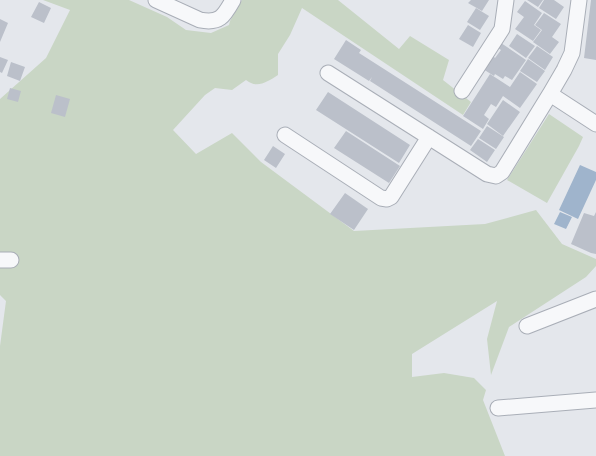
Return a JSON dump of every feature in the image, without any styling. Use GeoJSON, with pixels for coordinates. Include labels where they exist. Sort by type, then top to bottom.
{"type":"FeatureCollection","features":[{"type":"Feature","properties":{"kind":"street"},"geometry":{"type":"LineString","coordinates":[[156,0],[207,22],[219,19],[225,15],[233,0]]}},
{"type":"Feature","properties":{"kind":"street"},"geometry":{"type":"LineString","coordinates":[[462,91],[502,29],[506,0]]}},
{"type":"Feature","properties":{"kind":"street"},"geometry":{"type":"LineString","coordinates":[[328,73],[487,174],[496,176],[502,172],[550,94],[572,53],[578,0]]}},
{"type":"Feature","properties":{"kind":"street"},"geometry":{"type":"LineString","coordinates":[[550,94],[596,124]]}},
{"type":"Feature","properties":{"kind":"street"},"geometry":{"type":"LineString","coordinates":[[285,135],[381,198],[387,199],[391,197],[429,137]]}},
{"type":"Feature","properties":{"kind":"street"},"geometry":{"type":"LineString","coordinates":[[527,326],[596,299]]}},
{"type":"Feature","properties":{"kind":"street"},"geometry":{"type":"LineString","coordinates":[[498,408],[596,400]]}},
{"type":"Feature","properties":{"kind":"green space"},"geometry":{"type":"Polygon","coordinates":[[[43,0],[129,0],[167,17],[186,30],[211,33],[229,25],[242,0],[338,0],[399,49],[410,36],[449,60],[443,80],[471,102],[463,115],[302,8],[290,35],[278,54],[278,75],[262,84],[250,83],[246,80],[232,90],[215,88],[205,95],[173,130],[196,154],[232,133],[261,162],[354,231],[485,224],[536,210],[562,244],[596,259],[596,266],[586,277],[509,327],[491,375],[487,339],[497,301],[412,354],[412,377],[444,373],[474,378],[486,390],[483,400],[505,456],[0,456],[0,346],[6,301],[0,295],[0,99],[46,58],[70,10],[43,0]]]}},
{"type":"Feature","properties":{"kind":"green space"},"geometry":{"type":"Polygon","coordinates":[[[549,114],[583,137],[547,203],[507,180],[549,114]]]}},
{"type":"Feature","properties":{"kind":"water"},"geometry":{"type":"Polygon","coordinates":[[[580,165],[596,172],[596,180],[578,219],[559,210],[580,165]]]}},
{"type":"Feature","properties":{"kind":"water"},"geometry":{"type":"Polygon","coordinates":[[[560,212],[572,217],[566,229],[554,224],[560,212]]]}},
{"type":"Feature","properties":{"kind":"building"},"geometry":{"type":"Polygon","coordinates":[[[471,0],[489,0],[482,11],[468,3],[471,0]]]}},
{"type":"Feature","properties":{"kind":"building"},"geometry":{"type":"Polygon","coordinates":[[[527,0],[543,0],[538,7],[527,0]]]}},
{"type":"Feature","properties":{"kind":"building"},"geometry":{"type":"Polygon","coordinates":[[[544,0],[554,0],[564,7],[556,19],[539,8],[544,0]]]}},
{"type":"Feature","properties":{"kind":"building"},"geometry":{"type":"Polygon","coordinates":[[[591,0],[596,0],[596,60],[584,58],[591,0]]]}},
{"type":"Feature","properties":{"kind":"building"},"geometry":{"type":"Polygon","coordinates":[[[525,1],[542,13],[534,25],[541,30],[533,41],[515,29],[524,17],[517,12],[525,1]]]}},
{"type":"Feature","properties":{"kind":"building"},"geometry":{"type":"Polygon","coordinates":[[[39,2],[51,8],[44,23],[31,17],[39,2]]]}},
{"type":"Feature","properties":{"kind":"building"},"geometry":{"type":"Polygon","coordinates":[[[476,8],[489,16],[480,30],[467,22],[476,8]]]}},
{"type":"Feature","properties":{"kind":"building"},"geometry":{"type":"Polygon","coordinates":[[[544,13],[561,24],[552,37],[559,42],[550,54],[533,42],[542,30],[535,25],[544,13]]]}},
{"type":"Feature","properties":{"kind":"building"},"geometry":{"type":"Polygon","coordinates":[[[0,19],[8,23],[0,42],[0,19]]]}},
{"type":"Feature","properties":{"kind":"building"},"geometry":{"type":"Polygon","coordinates":[[[468,25],[481,33],[473,47],[459,39],[468,25]]]}},
{"type":"Feature","properties":{"kind":"building"},"geometry":{"type":"Polygon","coordinates":[[[517,34],[535,46],[526,58],[509,46],[517,34]]]}},
{"type":"Feature","properties":{"kind":"building"},"geometry":{"type":"Polygon","coordinates":[[[346,40],[361,50],[359,53],[481,131],[471,146],[370,81],[372,77],[369,81],[334,59],[346,40]]]}},
{"type":"Feature","properties":{"kind":"building"},"geometry":{"type":"Polygon","coordinates":[[[501,43],[526,60],[512,80],[505,76],[503,79],[495,74],[494,76],[483,69],[493,56],[495,58],[501,50],[498,48],[501,43]]]}},
{"type":"Feature","properties":{"kind":"building"},"geometry":{"type":"Polygon","coordinates":[[[537,46],[553,57],[545,70],[528,58],[537,46]]]}},
{"type":"Feature","properties":{"kind":"building"},"geometry":{"type":"Polygon","coordinates":[[[0,57],[8,60],[2,73],[0,72],[0,57]]]}},
{"type":"Feature","properties":{"kind":"building"},"geometry":{"type":"Polygon","coordinates":[[[528,59],[545,71],[537,82],[520,71],[528,59]]]}},
{"type":"Feature","properties":{"kind":"building"},"geometry":{"type":"Polygon","coordinates":[[[11,62],[25,67],[20,81],[7,76],[11,62]]]}},
{"type":"Feature","properties":{"kind":"building"},"geometry":{"type":"Polygon","coordinates":[[[520,72],[537,84],[520,108],[503,96],[496,107],[491,104],[484,115],[489,119],[483,129],[463,116],[490,74],[510,87],[520,72]]]}},
{"type":"Feature","properties":{"kind":"building"},"geometry":{"type":"Polygon","coordinates":[[[10,88],[21,91],[18,102],[7,99],[10,88]]]}},
{"type":"Feature","properties":{"kind":"building"},"geometry":{"type":"Polygon","coordinates":[[[328,92],[410,145],[399,163],[316,110],[328,92]]]}},
{"type":"Feature","properties":{"kind":"building"},"geometry":{"type":"Polygon","coordinates":[[[56,95],[70,99],[65,117],[51,113],[56,95]]]}},
{"type":"Feature","properties":{"kind":"building"},"geometry":{"type":"Polygon","coordinates":[[[503,100],[520,112],[503,136],[487,124],[503,100]]]}},
{"type":"Feature","properties":{"kind":"building"},"geometry":{"type":"Polygon","coordinates":[[[487,126],[504,137],[496,149],[479,138],[487,126]]]}},
{"type":"Feature","properties":{"kind":"building"},"geometry":{"type":"Polygon","coordinates":[[[346,131],[400,166],[389,183],[334,148],[346,131]]]}},
{"type":"Feature","properties":{"kind":"building"},"geometry":{"type":"Polygon","coordinates":[[[478,139],[495,150],[487,162],[470,150],[478,139]]]}},
{"type":"Feature","properties":{"kind":"building"},"geometry":{"type":"Polygon","coordinates":[[[273,146],[285,154],[276,168],[264,160],[273,146]]]}},
{"type":"Feature","properties":{"kind":"building"},"geometry":{"type":"Polygon","coordinates":[[[345,193],[368,209],[354,230],[330,214],[345,193]]]}},
{"type":"Feature","properties":{"kind":"building"},"geometry":{"type":"Polygon","coordinates":[[[596,212],[596,254],[571,244],[584,213],[594,216],[596,212]]]}}]}
